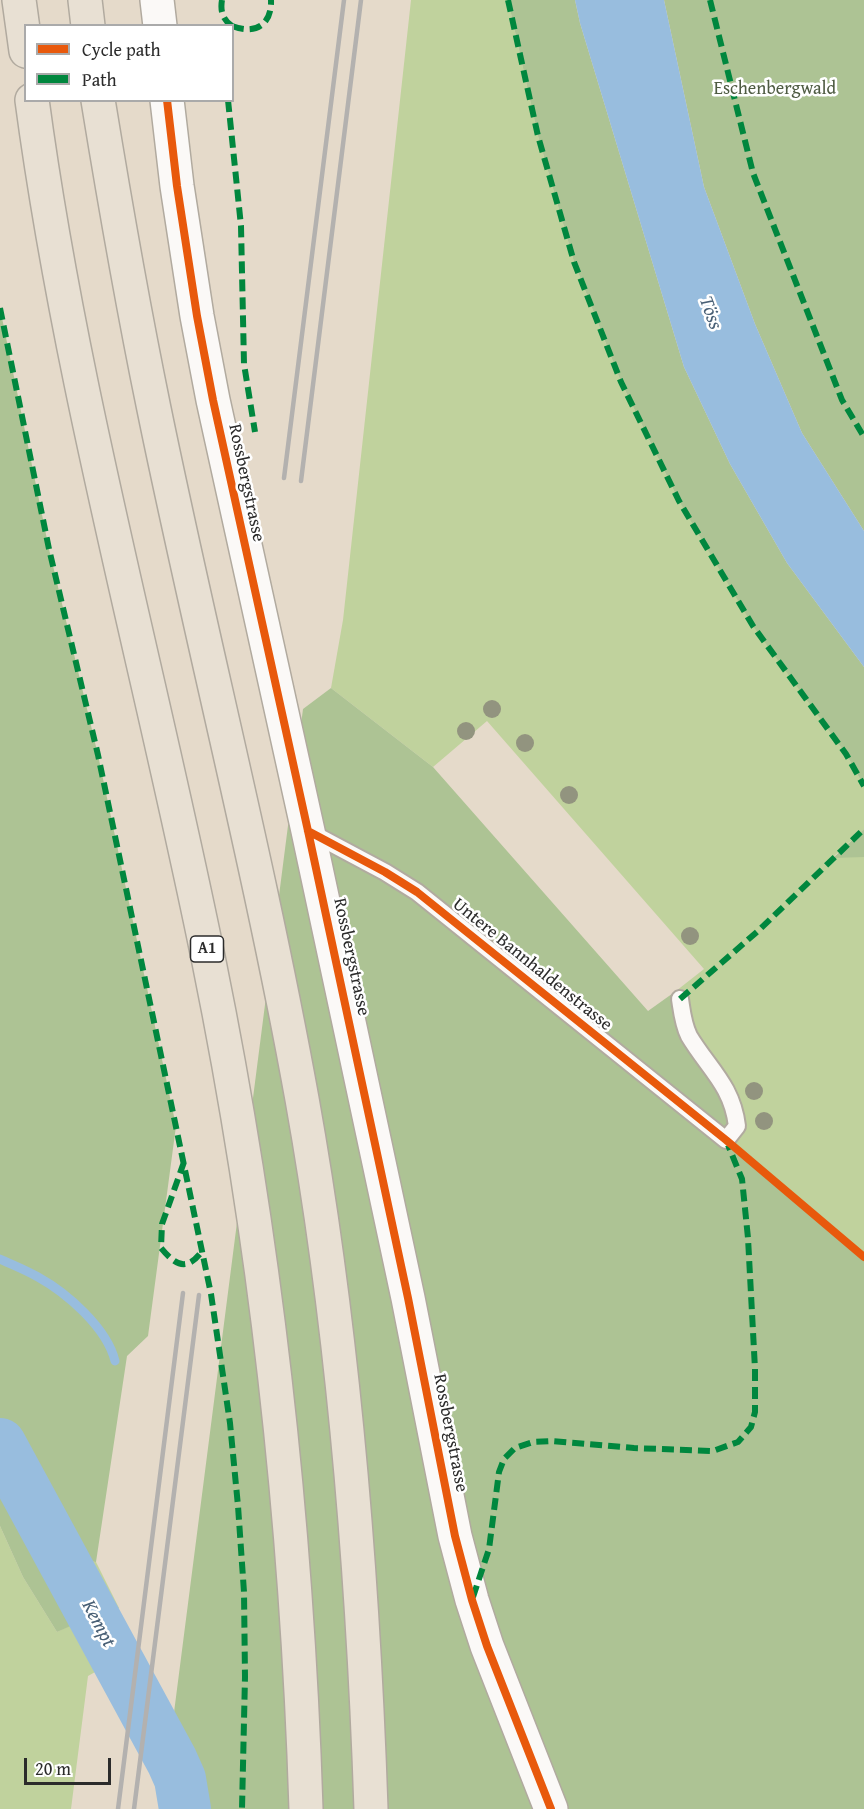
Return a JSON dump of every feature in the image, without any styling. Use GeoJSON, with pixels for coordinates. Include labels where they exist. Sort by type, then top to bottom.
{"type":"FeatureCollection","features":[{"type":"Feature","properties":{"kind":"highway"},"geometry":{"type":"LineString","coordinates":[[19,0],[24,36]]}},
{"type":"Feature","properties":{"kind":"highway"},"geometry":{"type":"LineString","coordinates":[[85,0],[88,24]]}},
{"type":"Feature","properties":{"kind":"highway","name":"A1"},"geometry":{"type":"LineString","coordinates":[[32,102],[74,345],[111,522],[202,928],[247,1170],[272,1346],[288,1502],[299,1646],[306,1809]]}},
{"type":"Feature","properties":{"kind":"highway"},"geometry":{"type":"LineString","coordinates":[[99,102],[120,232],[154,410],[273,948],[315,1182],[335,1327],[353,1497],[363,1631],[371,1809]]}},
{"type":"Feature","properties":{"kind":"street"},"geometry":{"type":"LineString","coordinates":[[157,0],[160,24]]}},
{"type":"Feature","properties":{"kind":"street","name":"Rossbergstrasse"},"geometry":{"type":"LineString","coordinates":[[167,102],[196,316],[408,1298],[455,1536],[487,1646],[550,1809]]}},
{"type":"Feature","properties":{"kind":"lane","name":"Untere Bannhaldenstrasse"},"geometry":{"type":"LineString","coordinates":[[308,831],[385,872],[417,892],[726,1140],[737,1126],[731,1100],[719,1077],[689,1035],[680,999]]}},
{"type":"Feature","properties":{"kind":"green space"},"geometry":{"type":"Polygon","coordinates":[[[411,0],[508,0],[538,136],[574,262],[621,382],[679,501],[846,754],[864,786],[864,829],[833,857],[864,857],[864,1257],[726,1140],[676,991],[704,969],[487,721],[433,767],[331,688],[343,620],[411,0]]]}},
{"type":"Feature","properties":{"kind":"green space"},"geometry":{"type":"Polygon","coordinates":[[[508,0],[575,0],[684,367],[730,464],[787,563],[864,667],[864,786],[846,754],[753,626],[679,501],[621,382],[574,262],[538,136],[508,0]]]}},
{"type":"Feature","properties":{"kind":"green space","name":"Eschenbergwald"},"geometry":{"type":"Polygon","coordinates":[[[664,0],[864,0],[864,531],[802,433],[755,324],[704,187],[664,0]]]}},
{"type":"Feature","properties":{"kind":"green space"},"geometry":{"type":"Polygon","coordinates":[[[0,308],[49,549],[98,755],[176,1126],[148,1336],[127,1356],[96,1562],[87,1561],[52,1580],[75,1624],[57,1632],[23,1577],[0,1526],[0,308]]]}},
{"type":"Feature","properties":{"kind":"green space"},"geometry":{"type":"Polygon","coordinates":[[[331,688],[433,767],[648,1011],[676,991],[682,1014],[731,1100],[727,1140],[864,1257],[864,1809],[170,1809],[172,1728],[303,709],[331,688]]]}},
{"type":"Feature","properties":{"kind":"green space"},"geometry":{"type":"Polygon","coordinates":[[[864,829],[864,857],[833,858],[864,829]]]}},
{"type":"Feature","properties":{"kind":"green space"},"geometry":{"type":"Polygon","coordinates":[[[0,1526],[23,1577],[57,1632],[111,1604],[87,1561],[96,1562],[119,1608],[112,1612],[104,1667],[88,1676],[71,1809],[0,1809],[0,1526]]]}},
{"type":"Feature","properties":{"kind":"water","name":"Töss"},"geometry":{"type":"Polygon","coordinates":[[[575,0],[664,0],[704,187],[755,324],[802,433],[864,531],[864,667],[787,563],[730,464],[684,367],[575,0]]]}},
{"type":"Feature","properties":{"kind":"water"},"geometry":{"type":"Polygon","coordinates":[[[87,1561],[111,1604],[75,1624],[52,1580],[87,1561]]]}},
{"type":"Feature","properties":{"kind":"waterway"},"geometry":{"type":"LineString","coordinates":[[0,1259],[38,1277],[73,1302],[104,1336],[115,1361]]}},
{"type":"Feature","properties":{"kind":"waterway","name":"Kempt"},"geometry":{"type":"LineString","coordinates":[[0,1444],[172,1761],[180,1779],[185,1809]]}},
{"type":"Feature","properties":{"kind":"railway"},"geometry":{"type":"LineString","coordinates":[[284,478],[344,0]]}},
{"type":"Feature","properties":{"kind":"railway"},"geometry":{"type":"LineString","coordinates":[[301,481],[361,0]]}},
{"type":"Feature","properties":{"kind":"railway"},"geometry":{"type":"LineString","coordinates":[[118,1809],[183,1293]]}},
{"type":"Feature","properties":{"kind":"railway"},"geometry":{"type":"LineString","coordinates":[[134,1809],[199,1295]]}},
{"type":"Feature","properties":{"kind":"marked path"},"geometry":{"type":"LineString","coordinates":[[222,0],[223,15],[230,24]]}},
{"type":"Feature","properties":{"kind":"marked path"},"geometry":{"type":"LineString","coordinates":[[234,26],[248,29],[260,26],[269,16],[271,0]]}},
{"type":"Feature","properties":{"kind":"marked path"},"geometry":{"type":"LineString","coordinates":[[508,0],[538,136],[574,262],[621,382],[679,501],[753,626],[846,754],[864,786]]}},
{"type":"Feature","properties":{"kind":"marked path"},"geometry":{"type":"LineString","coordinates":[[710,0],[753,173],[842,400],[864,437]]}},
{"type":"Feature","properties":{"kind":"marked path"},"geometry":{"type":"LineString","coordinates":[[228,102],[241,226],[244,364],[255,432]]}},
{"type":"Feature","properties":{"kind":"marked path"},"geometry":{"type":"LineString","coordinates":[[0,308],[49,549],[98,755],[211,1294],[230,1423],[244,1592],[242,1809]]}},
{"type":"Feature","properties":{"kind":"marked path"},"geometry":{"type":"LineString","coordinates":[[680,999],[758,931],[864,829]]}},
{"type":"Feature","properties":{"kind":"marked path"},"geometry":{"type":"LineString","coordinates":[[473,1597],[489,1549],[499,1472],[504,1459],[515,1448],[533,1442],[552,1441],[634,1448],[713,1451],[738,1442],[751,1427],[755,1412],[755,1369],[748,1238],[742,1179],[728,1145]]}},
{"type":"Feature","properties":{"kind":"marked path"},"geometry":{"type":"LineString","coordinates":[[184,1162],[162,1224],[161,1248],[172,1259],[182,1264],[192,1262],[203,1250]]}},
{"type":"Feature","properties":{"kind":"cycle path"},"geometry":{"type":"LineString","coordinates":[[167,102],[177,186],[197,316],[213,400],[408,1298],[455,1536],[487,1646],[551,1809]]}},
{"type":"Feature","properties":{"kind":"cycle path"},"geometry":{"type":"LineString","coordinates":[[308,831],[385,872],[417,892],[726,1140],[864,1257]]}}]}
